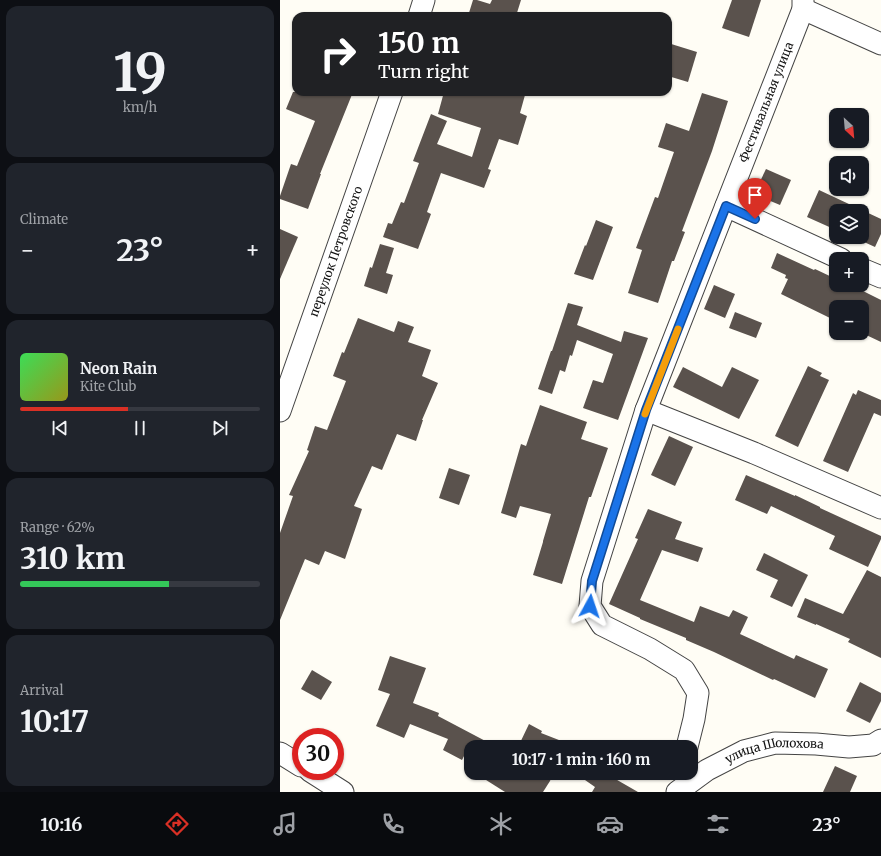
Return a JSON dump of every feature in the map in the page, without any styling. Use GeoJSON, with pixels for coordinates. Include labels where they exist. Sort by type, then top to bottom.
{"type":"FeatureCollection","features":[{"type":"Feature","properties":{"kind":"street"},"geometry":{"type":"LineString","coordinates":[[420,12],[424,0]]}},
{"type":"Feature","properties":{"kind":"street"},"geometry":{"type":"LineString","coordinates":[[803,5],[881,44]]}},
{"type":"Feature","properties":{"kind":"street","name":"Фестивальная улица"},"geometry":{"type":"LineString","coordinates":[[689,740],[698,693],[684,670],[650,649],[602,626],[590,606],[592,581],[646,410],[803,5]]}},
{"type":"Feature","properties":{"kind":"street","name":"переулок Петровского"},"geometry":{"type":"LineString","coordinates":[[280,411],[391,96]]}},
{"type":"Feature","properties":{"kind":"street"},"geometry":{"type":"LineString","coordinates":[[726,206],[829,253]]}},
{"type":"Feature","properties":{"kind":"street"},"geometry":{"type":"LineString","coordinates":[[869,272],[881,277]]}},
{"type":"Feature","properties":{"kind":"street"},"geometry":{"type":"LineString","coordinates":[[646,410],[754,453],[881,508]]}},
{"type":"Feature","properties":{"kind":"street","name":"улица Шолохова"},"geometry":{"type":"LineString","coordinates":[[676,792],[707,770],[744,751],[775,743],[816,744],[849,747],[874,745],[881,740]]}},
{"type":"Feature","properties":{"kind":"street"},"geometry":{"type":"LineString","coordinates":[[280,753],[292,760]]}},
{"type":"Feature","properties":{"kind":"street"},"geometry":{"type":"LineString","coordinates":[[324,780],[343,792]]}},
{"type":"Feature","properties":{"kind":"street"},"geometry":{"type":"LineString","coordinates":[[676,792],[679,780]]}},
{"type":"Feature","properties":{"kind":"building"},"geometry":{"type":"Polygon","coordinates":[[[473,0],[490,4],[492,0],[521,0],[517,12],[469,12],[473,0]]]}},
{"type":"Feature","properties":{"kind":"building"},"geometry":{"type":"Polygon","coordinates":[[[732,0],[761,0],[749,37],[722,28],[732,0]]]}},
{"type":"Feature","properties":{"kind":"building"},"geometry":{"type":"Polygon","coordinates":[[[672,44],[697,52],[688,82],[672,77],[672,44]]]}},
{"type":"Feature","properties":{"kind":"building"},"geometry":{"type":"Polygon","coordinates":[[[702,93],[728,101],[712,151],[682,231],[685,232],[674,261],[672,261],[658,303],[628,293],[642,250],[636,248],[655,197],[658,198],[674,152],[658,147],[666,123],[689,131],[702,93]]]}},
{"type":"Feature","properties":{"kind":"building"},"geometry":{"type":"Polygon","coordinates":[[[292,94],[292,96],[351,96],[320,174],[308,209],[280,199],[280,196],[291,164],[297,166],[315,121],[286,109],[292,94]]]}},
{"type":"Feature","properties":{"kind":"building"},"geometry":{"type":"Polygon","coordinates":[[[443,96],[525,96],[520,113],[527,116],[518,145],[499,139],[488,169],[491,170],[484,188],[441,173],[427,212],[431,214],[418,249],[383,237],[388,223],[392,224],[401,202],[404,203],[419,163],[413,161],[431,114],[447,121],[437,144],[472,157],[481,128],[438,114],[443,96]]]}},
{"type":"Feature","properties":{"kind":"building"},"geometry":{"type":"Polygon","coordinates":[[[766,169],[791,180],[780,205],[754,194],[766,169]]]}},
{"type":"Feature","properties":{"kind":"building"},"geometry":{"type":"Polygon","coordinates":[[[819,190],[849,204],[829,204],[829,227],[807,217],[819,190]]]}},
{"type":"Feature","properties":{"kind":"building"},"geometry":{"type":"Polygon","coordinates":[[[869,213],[881,219],[881,234],[875,247],[868,244],[869,213]]]}},
{"type":"Feature","properties":{"kind":"building"},"geometry":{"type":"Polygon","coordinates":[[[596,220],[613,227],[593,280],[574,274],[596,220]]]}},
{"type":"Feature","properties":{"kind":"building"},"geometry":{"type":"Polygon","coordinates":[[[280,229],[298,237],[280,279],[280,229]]]}},
{"type":"Feature","properties":{"kind":"building"},"geometry":{"type":"Polygon","coordinates":[[[380,244],[394,248],[386,273],[393,275],[387,294],[364,286],[380,244]]]}},
{"type":"Feature","properties":{"kind":"building"},"geometry":{"type":"Polygon","coordinates":[[[777,253],[829,276],[829,292],[865,292],[881,300],[881,342],[869,336],[869,300],[829,300],[829,318],[781,294],[788,279],[785,278],[786,275],[771,268],[777,253]]]}},
{"type":"Feature","properties":{"kind":"building"},"geometry":{"type":"Polygon","coordinates":[[[714,285],[735,294],[725,318],[704,309],[714,285]]]}},
{"type":"Feature","properties":{"kind":"building"},"geometry":{"type":"Polygon","coordinates":[[[568,303],[583,307],[577,325],[621,342],[624,331],[648,338],[618,420],[583,408],[593,380],[603,383],[613,354],[577,340],[572,356],[570,355],[565,372],[560,370],[552,394],[538,389],[568,303]]]}},
{"type":"Feature","properties":{"kind":"building"},"geometry":{"type":"Polygon","coordinates":[[[735,312],[762,323],[756,338],[729,328],[735,312]]]}},
{"type":"Feature","properties":{"kind":"building"},"geometry":{"type":"Polygon","coordinates":[[[358,318],[394,332],[398,321],[414,327],[408,342],[431,350],[422,376],[438,383],[422,420],[416,441],[397,434],[382,470],[372,466],[354,506],[362,509],[345,559],[325,551],[319,565],[305,559],[280,620],[280,533],[293,496],[289,495],[309,451],[307,450],[315,426],[327,430],[346,381],[333,376],[342,352],[344,353],[358,318]]]}},
{"type":"Feature","properties":{"kind":"building"},"geometry":{"type":"Polygon","coordinates":[[[808,366],[822,373],[820,376],[829,380],[798,447],[775,436],[808,366]]]}},
{"type":"Feature","properties":{"kind":"building"},"geometry":{"type":"Polygon","coordinates":[[[683,367],[722,387],[732,367],[759,380],[739,419],[673,387],[683,367]]]}},
{"type":"Feature","properties":{"kind":"building"},"geometry":{"type":"Polygon","coordinates":[[[858,390],[881,400],[881,416],[874,413],[848,472],[823,461],[853,393],[856,395],[858,390]]]}},
{"type":"Feature","properties":{"kind":"building"},"geometry":{"type":"Polygon","coordinates":[[[540,405],[587,422],[581,439],[608,448],[591,497],[589,497],[562,584],[533,575],[551,514],[520,506],[516,518],[501,513],[521,444],[526,446],[540,405]]]}},
{"type":"Feature","properties":{"kind":"building"},"geometry":{"type":"Polygon","coordinates":[[[669,436],[693,447],[675,486],[651,475],[669,436]]]}},
{"type":"Feature","properties":{"kind":"building"},"geometry":{"type":"Polygon","coordinates":[[[449,468],[470,475],[459,505],[439,498],[449,468]]]}},
{"type":"Feature","properties":{"kind":"building"},"geometry":{"type":"Polygon","coordinates":[[[746,475],[795,495],[881,536],[868,567],[829,549],[835,536],[771,506],[767,514],[735,500],[746,475]]]}},
{"type":"Feature","properties":{"kind":"building"},"geometry":{"type":"Polygon","coordinates":[[[648,509],[682,522],[675,539],[703,548],[698,562],[662,550],[640,600],[694,622],[700,606],[729,617],[733,610],[748,617],[740,634],[794,659],[796,655],[828,669],[815,698],[609,604],[638,539],[635,538],[648,509]]]}},
{"type":"Feature","properties":{"kind":"building"},"geometry":{"type":"Polygon","coordinates":[[[764,553],[808,575],[792,607],[770,597],[778,580],[756,570],[764,553]]]}},
{"type":"Feature","properties":{"kind":"building"},"geometry":{"type":"Polygon","coordinates":[[[867,570],[881,577],[881,658],[848,642],[850,639],[797,617],[805,598],[843,614],[867,570]]]}},
{"type":"Feature","properties":{"kind":"building"},"geometry":{"type":"Polygon","coordinates":[[[390,656],[426,668],[413,703],[439,713],[438,716],[484,740],[464,740],[464,756],[462,760],[443,750],[448,739],[410,724],[404,738],[376,726],[390,694],[378,690],[390,656]]]}},
{"type":"Feature","properties":{"kind":"building"},"geometry":{"type":"Polygon","coordinates":[[[312,670],[332,682],[321,700],[301,689],[312,670]]]}},
{"type":"Feature","properties":{"kind":"building"},"geometry":{"type":"Polygon","coordinates":[[[860,682],[881,693],[881,701],[870,723],[846,711],[860,682]]]}},
{"type":"Feature","properties":{"kind":"building"},"geometry":{"type":"Polygon","coordinates":[[[529,724],[542,731],[541,733],[559,740],[521,740],[529,724]]]}},
{"type":"Feature","properties":{"kind":"building"},"geometry":{"type":"Polygon","coordinates":[[[835,766],[857,776],[850,792],[823,792],[835,766]]]}},
{"type":"Feature","properties":{"kind":"building"},"geometry":{"type":"Polygon","coordinates":[[[486,780],[550,780],[543,792],[505,792],[486,780]]]}},
{"type":"Feature","properties":{"kind":"building"},"geometry":{"type":"Polygon","coordinates":[[[585,780],[617,780],[638,792],[592,792],[595,787],[585,780]]]}},
{"type":"Feature","properties":{"kind":"slow traffic"},"geometry":{"type":"LineString","coordinates":[[645,414],[678,329]]}},
{"type":"Feature","properties":{"kind":"route"},"geometry":{"type":"LineString","coordinates":[[590,606],[592,581],[646,410],[726,206],[755,219]]}}]}
